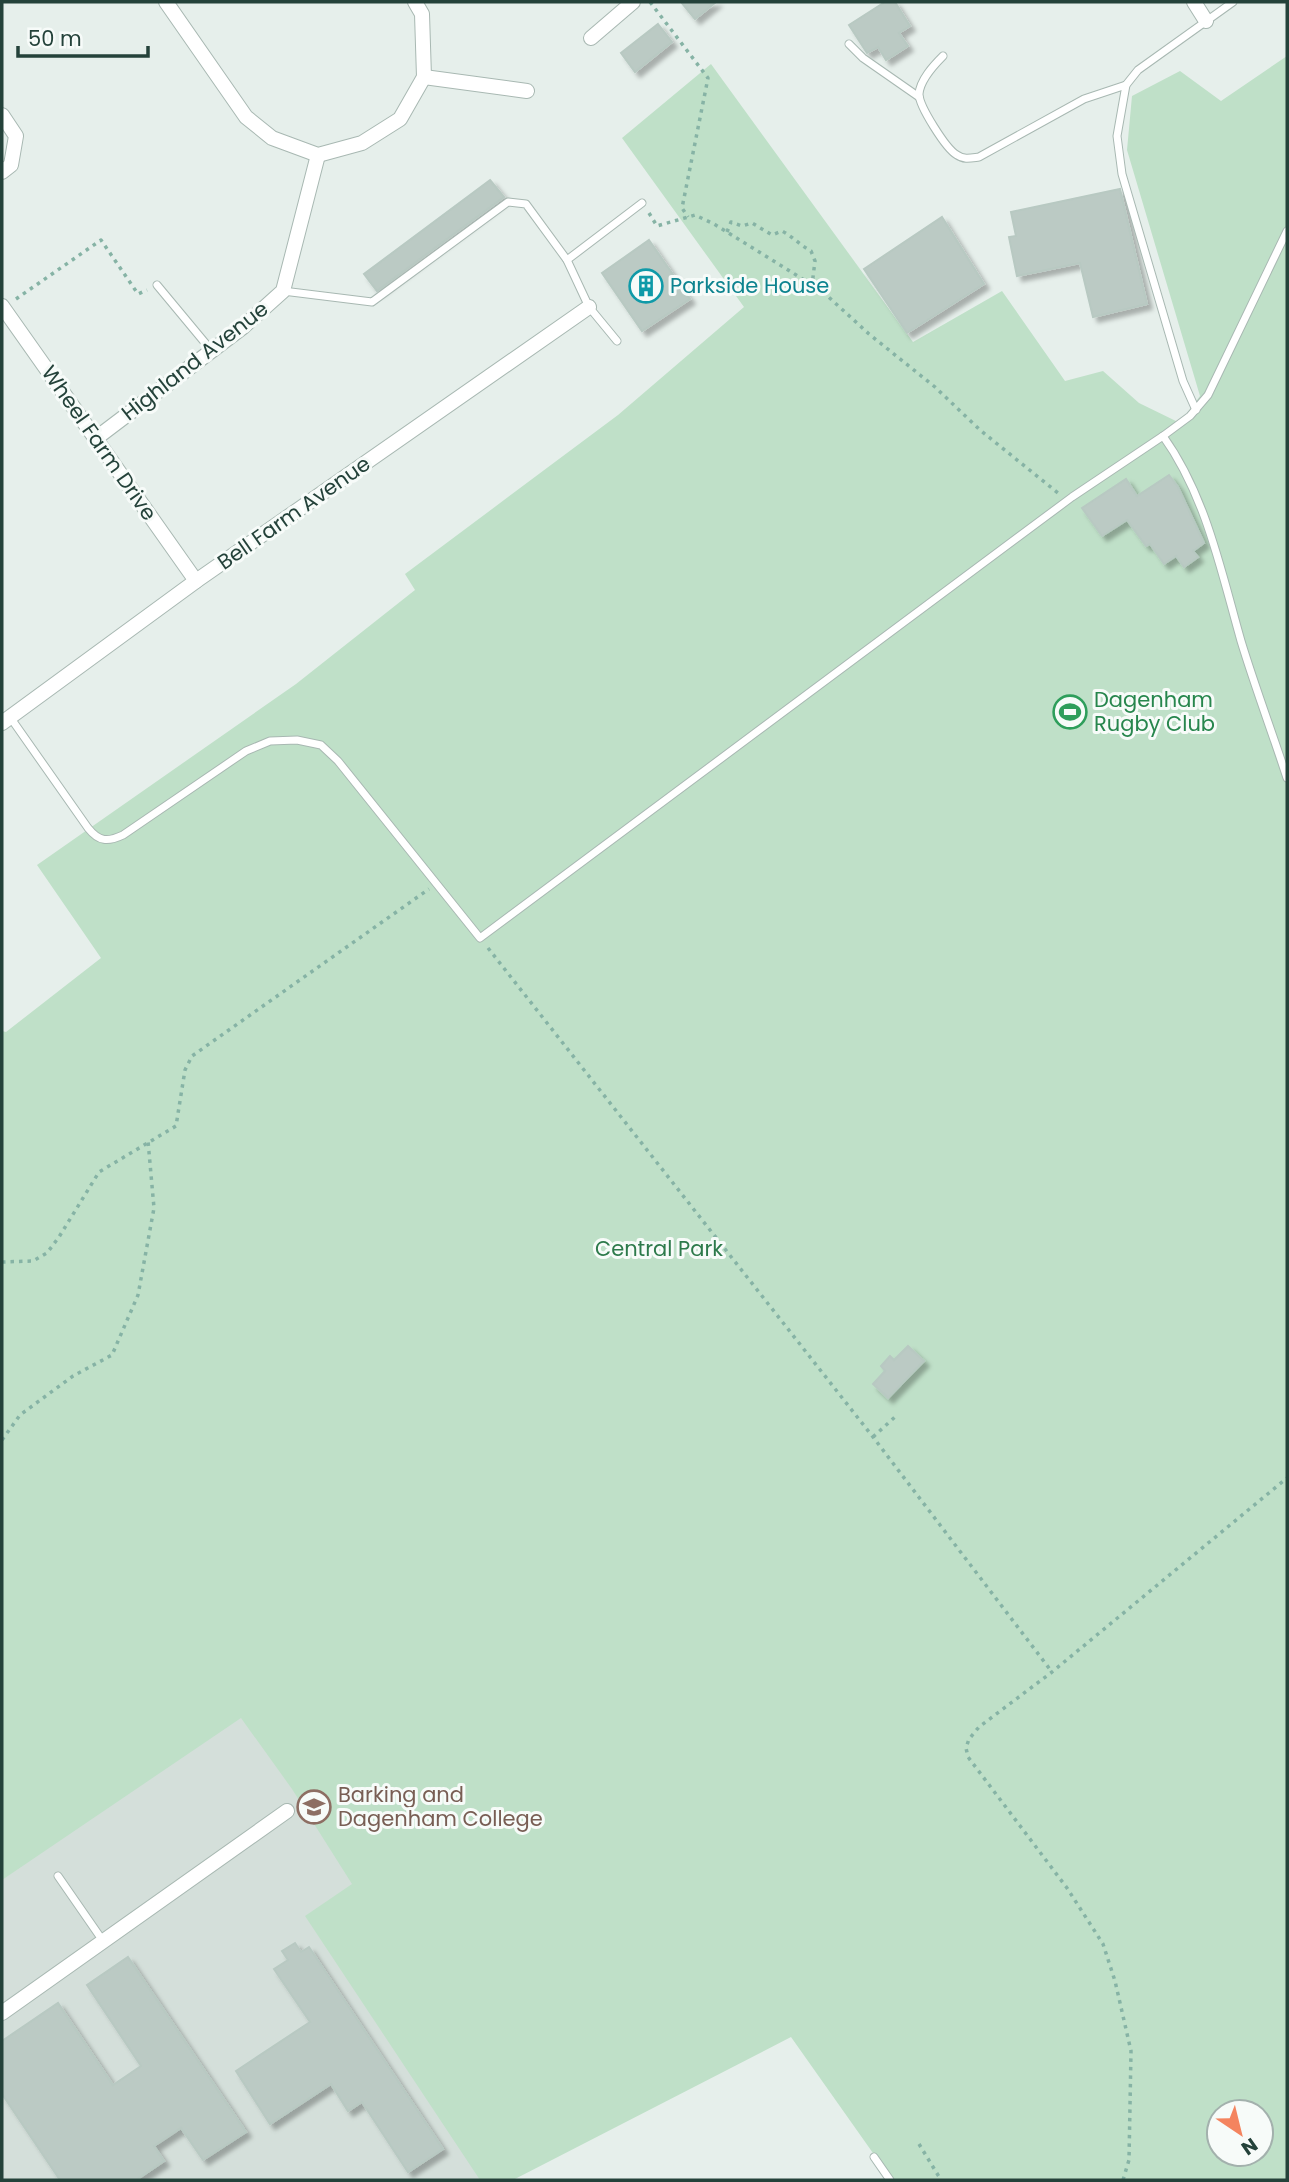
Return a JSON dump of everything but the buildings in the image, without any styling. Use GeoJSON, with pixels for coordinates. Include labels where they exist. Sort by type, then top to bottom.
{"type":"FeatureCollection","features":[{"type":"Feature","properties":{"kind":"street"},"geometry":{"type":"LineString","coordinates":[[166,2],[246,117],[272,138],[318,155],[362,143],[400,119],[424,77],[422,14],[415,2]]}},
{"type":"Feature","properties":{"kind":"street"},"geometry":{"type":"LineString","coordinates":[[591,38],[633,2]]}},
{"type":"Feature","properties":{"kind":"street"},"geometry":{"type":"LineString","coordinates":[[1194,2],[1206,21]]}},
{"type":"Feature","properties":{"kind":"street"},"geometry":{"type":"LineString","coordinates":[[424,77],[527,91]]}},
{"type":"Feature","properties":{"kind":"street"},"geometry":{"type":"LineString","coordinates":[[2,115],[16,136],[11,165],[2,172]]}},
{"type":"Feature","properties":{"kind":"street","name":"Highland Avenue"},"geometry":{"type":"LineString","coordinates":[[95,439],[243,327],[284,291],[318,155]]}},
{"type":"Feature","properties":{"kind":"street","name":"Wheel Farm Drive"},"geometry":{"type":"LineString","coordinates":[[2,307],[196,580]]}},
{"type":"Feature","properties":{"kind":"street","name":"Bell Farm Avenue"},"geometry":{"type":"LineString","coordinates":[[4,715],[589,307]]}},
{"type":"Feature","properties":{"kind":"street"},"geometry":{"type":"LineString","coordinates":[[2,2013],[287,1811]]}},
{"type":"Feature","properties":{"kind":"lane"},"geometry":{"type":"LineString","coordinates":[[849,44],[863,58],[919,97],[936,131],[955,155],[966,159],[979,157],[1084,99],[1126,85],[1139,70],[1233,2]]}},
{"type":"Feature","properties":{"kind":"lane"},"geometry":{"type":"LineString","coordinates":[[919,97],[921,86],[932,67],[943,56]]}},
{"type":"Feature","properties":{"kind":"lane"},"geometry":{"type":"LineString","coordinates":[[1126,85],[1117,136],[1122,174],[1183,381],[1196,410]]}},
{"type":"Feature","properties":{"kind":"lane"},"geometry":{"type":"LineString","coordinates":[[284,291],[372,302],[508,202],[526,204],[567,260],[589,307],[617,341]]}},
{"type":"Feature","properties":{"kind":"lane"},"geometry":{"type":"LineString","coordinates":[[567,260],[642,203]]}},
{"type":"Feature","properties":{"kind":"lane"},"geometry":{"type":"LineString","coordinates":[[4,715],[88,828],[97,838],[105,841],[123,835],[246,751],[270,741],[297,740],[321,745],[338,761],[480,938],[1069,500],[1163,436],[1196,410],[1208,395],[1287,231]]}},
{"type":"Feature","properties":{"kind":"lane"},"geometry":{"type":"LineString","coordinates":[[157,285],[211,350]]}},
{"type":"Feature","properties":{"kind":"lane"},"geometry":{"type":"LineString","coordinates":[[1163,436],[1185,472],[1212,537],[1242,643],[1287,778]]}},
{"type":"Feature","properties":{"kind":"lane"},"geometry":{"type":"LineString","coordinates":[[58,1876],[103,1942]]}},
{"type":"Feature","properties":{"kind":"lane"},"geometry":{"type":"LineString","coordinates":[[874,2157],[890,2180]]}},
{"type":"Feature","properties":{"kind":"path"},"geometry":{"type":"LineString","coordinates":[[650,2],[708,78],[682,208],[688,217]]}},
{"type":"Feature","properties":{"kind":"path"},"geometry":{"type":"LineString","coordinates":[[642,203],[657,226],[695,215],[811,285],[935,387],[1027,470],[1069,500]]}},
{"type":"Feature","properties":{"kind":"path"},"geometry":{"type":"LineString","coordinates":[[727,232],[731,222],[741,226],[752,223],[772,235],[782,232],[792,237],[811,251],[815,261],[811,285]]}},
{"type":"Feature","properties":{"kind":"path"},"geometry":{"type":"LineString","coordinates":[[2,307],[101,240],[138,294],[157,285]]}},
{"type":"Feature","properties":{"kind":"path"},"geometry":{"type":"LineString","coordinates":[[2,1262],[33,1261],[47,1253],[99,1172],[176,1126],[186,1070],[192,1056],[436,884]]}},
{"type":"Feature","properties":{"kind":"path"},"geometry":{"type":"LineString","coordinates":[[480,938],[873,1437],[1052,1672]]}},
{"type":"Feature","properties":{"kind":"path"},"geometry":{"type":"LineString","coordinates":[[2,1440],[20,1415],[73,1376],[113,1355],[138,1295],[155,1208],[148,1141]]}},
{"type":"Feature","properties":{"kind":"path"},"geometry":{"type":"LineString","coordinates":[[873,1437],[896,1416]]}},
{"type":"Feature","properties":{"kind":"path"},"geometry":{"type":"LineString","coordinates":[[1123,2180],[1129,2160],[1131,2051],[1115,1981],[1103,1944],[1067,1888],[968,1757],[966,1748],[969,1739],[979,1727],[1052,1672],[1287,1479]]}},
{"type":"Feature","properties":{"kind":"path"},"geometry":{"type":"LineString","coordinates":[[919,2144],[941,2180]]}},
{"type":"Feature","properties":{"kind":"shaded area","name":"Barking and Dagenham College"},"geometry":{"type":"Polygon","coordinates":[[[348,1456],[513,2180],[2,2180],[2,1701],[348,1456]]]}},
{"type":"Feature","properties":{"kind":"green space","name":"Central Park"},"geometry":{"type":"Polygon","coordinates":[[[1287,56],[1287,2180],[892,2180],[791,2037],[513,2180],[480,2180],[305,1916],[352,1884],[292,1789],[241,1718],[2,1880],[2,1031],[6,1032],[101,958],[37,865],[296,684],[415,590],[405,574],[618,415],[744,307],[622,138],[711,64],[913,342],[1002,291],[1065,381],[1103,371],[1139,403],[1180,423],[1200,396],[1127,150],[1132,96],[1180,71],[1221,101],[1287,56]]]}},
{"type":"Feature","properties":{"kind":"place","name":"Parkside House"},"geometry":{"type":"Point","coordinates":[646,286]}},
{"type":"Feature","properties":{"kind":"place","name":"Dagenham Rugby Club"},"geometry":{"type":"Point","coordinates":[1070,712]}},
{"type":"Feature","properties":{"kind":"place","name":"Barking and Dagenham College"},"geometry":{"type":"Point","coordinates":[314,1807]}}]}
